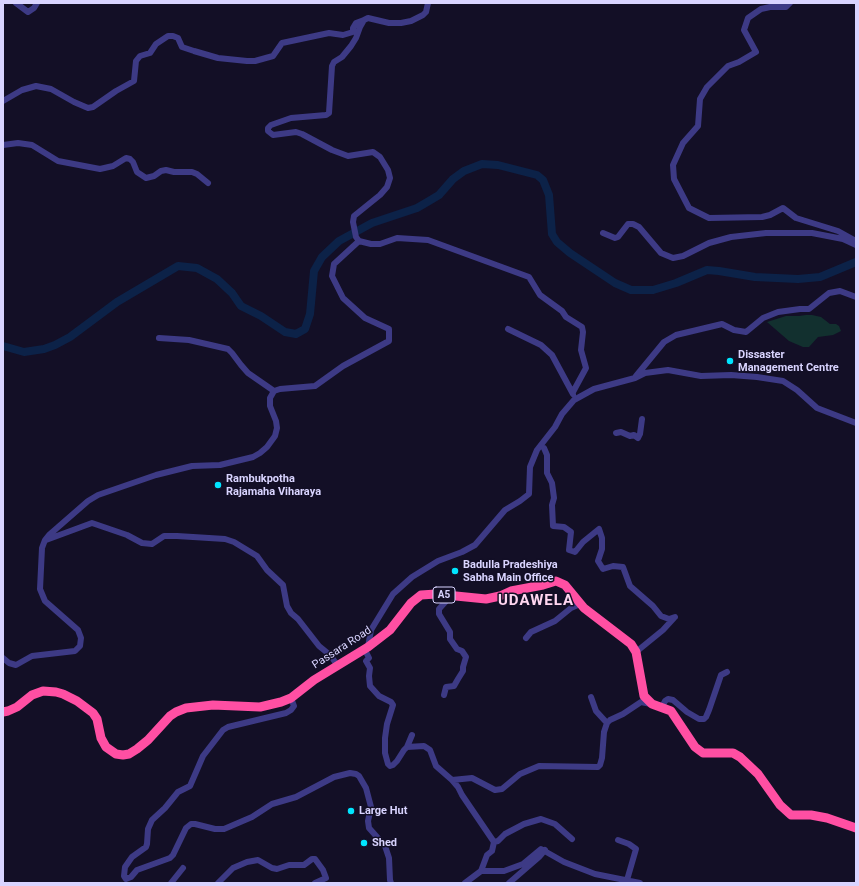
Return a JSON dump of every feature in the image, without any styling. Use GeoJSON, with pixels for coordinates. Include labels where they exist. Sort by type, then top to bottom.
{"type":"FeatureCollection","features":[{"type":"Feature","properties":{"kind":"highway","name":"Passara Road"},"geometry":{"type":"LineString","coordinates":[[3,712],[8,712],[32,695],[43,691],[62,694],[76,701],[93,713],[97,719],[101,738],[106,748],[116,754],[129,754],[148,740],[170,716],[186,708],[213,705],[260,707],[275,704],[291,698],[314,680],[366,649],[390,630],[417,597],[427,594],[486,600],[511,591],[556,581],[565,585],[584,608],[631,644],[636,652]]}},
{"type":"Feature","properties":{"kind":"highway"},"geometry":{"type":"LineString","coordinates":[[636,652],[644,696],[652,704],[671,711],[695,747],[703,753],[733,753],[744,760],[758,774],[780,805],[790,815],[811,815],[827,818],[856,828]]}},
{"type":"Feature","properties":{"kind":"street"},"geometry":{"type":"LineString","coordinates":[[16,3],[28,12],[34,8],[37,3]]}},
{"type":"Feature","properties":{"kind":"street"},"geometry":{"type":"LineString","coordinates":[[3,101],[22,90],[36,86],[51,89],[88,108],[134,81],[136,61],[140,56],[150,53],[156,44],[168,36],[178,38],[182,46],[218,58],[255,61],[273,56],[282,43],[329,33],[343,35],[353,32],[353,28],[356,23],[368,18],[389,23],[411,21],[426,12],[428,3]]}},
{"type":"Feature","properties":{"kind":"street"},"geometry":{"type":"LineString","coordinates":[[790,3],[786,7],[770,7],[761,9],[748,18],[744,30],[756,52],[739,62],[728,66],[707,87],[700,99],[698,126],[683,143],[673,165],[674,179],[688,208],[709,218],[762,217],[770,215],[783,208],[796,218],[838,231],[856,241]]}},
{"type":"Feature","properties":{"kind":"street"},"geometry":{"type":"LineString","coordinates":[[358,239],[353,222],[355,214],[380,195],[389,183],[390,174],[380,157],[373,152],[348,156],[332,150],[302,134],[296,132],[273,135],[268,131],[268,128],[271,125],[291,118],[326,115],[329,113],[332,66],[334,62],[342,57],[351,46],[364,20]]}},
{"type":"Feature","properties":{"kind":"street"},"geometry":{"type":"LineString","coordinates":[[3,145],[18,143],[32,145],[58,161],[100,169],[113,166],[126,158],[133,162],[137,172],[146,178],[154,176],[161,170],[192,172],[198,174],[208,183]]}},
{"type":"Feature","properties":{"kind":"street"},"geometry":{"type":"LineString","coordinates":[[603,233],[615,238],[618,237],[628,224],[633,224],[639,227],[661,253],[673,258],[683,256],[709,243],[731,237],[766,233],[812,233],[843,239],[856,245]]}},
{"type":"Feature","properties":{"kind":"street"},"geometry":{"type":"LineString","coordinates":[[358,239],[371,244],[380,244],[397,238],[428,240],[529,277],[540,295],[582,327],[583,332],[581,350],[586,368],[573,392]]}},
{"type":"Feature","properties":{"kind":"street"},"geometry":{"type":"LineString","coordinates":[[3,658],[9,663],[16,665],[32,656],[75,651],[80,646],[81,638],[78,630],[45,601],[40,589],[42,548],[49,535],[88,501],[98,495],[163,473],[192,466],[220,465],[253,457],[260,453],[275,436],[277,428],[276,421],[270,406],[270,398],[274,391],[280,389],[315,386],[343,366],[389,341],[389,328],[365,318],[343,298],[332,276],[334,264],[358,239]]}},
{"type":"Feature","properties":{"kind":"street"},"geometry":{"type":"LineString","coordinates":[[635,378],[664,342],[676,335],[722,324],[734,330],[746,332],[762,318],[778,312],[809,309],[829,293],[840,291],[856,297]]}},
{"type":"Feature","properties":{"kind":"street"},"geometry":{"type":"LineString","coordinates":[[508,329],[541,345],[552,355],[573,392],[574,400]]}},
{"type":"Feature","properties":{"kind":"street"},"geometry":{"type":"LineString","coordinates":[[160,338],[189,340],[228,349],[248,373],[274,391]]}},
{"type":"Feature","properties":{"kind":"street"},"geometry":{"type":"LineString","coordinates":[[412,735],[407,747],[396,762],[390,766],[385,754],[385,738],[393,705],[391,702],[379,696],[370,686],[370,668],[366,662],[369,658],[366,649],[371,630],[379,614],[394,593],[412,577],[438,561],[475,545],[505,510],[529,494],[530,467],[537,450],[556,427],[562,414],[574,400],[594,389],[635,378],[645,373],[668,370],[701,376],[731,375],[757,377],[783,381],[797,390],[818,408],[856,423]]}},
{"type":"Feature","properties":{"kind":"street"},"geometry":{"type":"LineString","coordinates":[[616,433],[621,432],[630,436],[634,435],[638,438],[642,419]]}},
{"type":"Feature","properties":{"kind":"street"},"geometry":{"type":"LineString","coordinates":[[544,448],[547,455],[547,473],[552,483],[554,498],[552,505],[553,526],[564,527],[571,532],[569,550],[575,552],[583,542],[599,529],[602,538],[602,549],[598,560],[603,569],[613,566],[622,567],[630,586],[653,606],[661,616],[669,619],[675,617],[663,630],[636,652]]}},
{"type":"Feature","properties":{"kind":"street"},"geometry":{"type":"LineString","coordinates":[[45,540],[92,523],[127,535],[142,543],[152,544],[164,536],[225,538],[257,556],[267,570],[283,585],[287,606],[291,613],[298,619],[319,646],[330,655],[338,666]]}},
{"type":"Feature","properties":{"kind":"street"},"geometry":{"type":"LineString","coordinates":[[444,696],[446,687],[454,686],[463,671],[466,657],[457,649],[450,638],[450,632],[439,614],[439,609],[448,599],[453,596]]}},
{"type":"Feature","properties":{"kind":"street"},"geometry":{"type":"LineString","coordinates":[[526,638],[531,632],[555,621],[571,608],[580,604]]}},
{"type":"Feature","properties":{"kind":"street"},"geometry":{"type":"LineString","coordinates":[[662,708],[665,701],[668,699],[673,700],[687,712],[704,719],[709,710],[721,674],[727,672]]}},
{"type":"Feature","properties":{"kind":"street"},"geometry":{"type":"LineString","coordinates":[[591,697],[596,711],[608,722]]}},
{"type":"Feature","properties":{"kind":"street"},"geometry":{"type":"LineString","coordinates":[[291,698],[294,706],[286,713],[228,727],[223,730],[203,756],[190,786],[178,792],[165,808],[152,820],[148,829],[146,847],[132,857],[125,867],[124,876],[126,879],[131,877],[137,870],[170,858],[173,855],[186,828],[191,824],[215,829],[224,829],[252,817],[272,804],[296,797],[334,776],[350,773],[359,776],[366,788],[371,807],[368,821],[369,828],[385,846],[389,858],[391,883]]}},
{"type":"Feature","properties":{"kind":"street"},"geometry":{"type":"LineString","coordinates":[[452,780],[472,778],[495,790],[502,789],[507,783],[520,774],[539,766],[598,768],[602,758],[604,732],[608,722],[641,702],[652,704]]}},
{"type":"Feature","properties":{"kind":"street"},"geometry":{"type":"LineString","coordinates":[[407,747],[424,746],[430,750],[436,766],[458,787],[494,842],[492,851],[487,855],[481,871],[465,883]]}},
{"type":"Feature","properties":{"kind":"street"},"geometry":{"type":"LineString","coordinates":[[494,842],[498,841],[506,834],[524,824],[541,820],[555,824],[572,839]]}},
{"type":"Feature","properties":{"kind":"street"},"geometry":{"type":"LineString","coordinates":[[618,840],[629,844],[636,849],[626,880]]}},
{"type":"Feature","properties":{"kind":"street"},"geometry":{"type":"LineString","coordinates":[[481,871],[504,871],[523,864],[537,850],[540,849],[564,862],[594,874],[640,883]]}},
{"type":"Feature","properties":{"kind":"street"},"geometry":{"type":"LineString","coordinates":[[509,883],[539,857],[544,850]]}},
{"type":"Feature","properties":{"kind":"street"},"geometry":{"type":"LineString","coordinates":[[218,883],[233,868],[247,862],[258,860],[272,868],[277,869],[288,865],[304,865],[314,859],[323,870],[326,878],[315,883]]}},
{"type":"Feature","properties":{"kind":"street"},"geometry":{"type":"LineString","coordinates":[[171,883],[183,868]]}},
{"type":"Feature","properties":{"kind":"green space"},"geometry":{"type":"Polygon","coordinates":[[[806,315],[821,317],[830,324],[836,324],[839,326],[841,331],[833,335],[818,337],[809,347],[803,347],[789,341],[767,322],[786,316],[806,315]]]}},
{"type":"Feature","properties":{"kind":"waterway"},"geometry":{"type":"LineString","coordinates":[[3,346],[24,352],[44,349],[55,345],[70,337],[117,302],[178,266],[197,268],[217,279],[232,293],[241,306],[261,316],[285,332],[296,334],[305,329],[310,314],[314,271],[322,257],[339,241],[372,223],[417,208],[439,195],[453,179],[464,171],[482,164],[498,165],[537,175],[543,180],[549,195],[552,234],[557,242],[570,253],[615,283],[631,290],[653,290],[676,283],[707,270],[755,277],[798,279],[820,277],[856,262]]}},
{"type":"Feature","properties":{"kind":"place","name":"Dissaster Management Centre"},"geometry":{"type":"Point","coordinates":[730,361]}},
{"type":"Feature","properties":{"kind":"place","name":"Rambukpotha Rajamaha Viharaya"},"geometry":{"type":"Point","coordinates":[218,485]}},
{"type":"Feature","properties":{"kind":"place","name":"Badulla Pradeshiya Sabha Main Office"},"geometry":{"type":"Point","coordinates":[455,571]}},
{"type":"Feature","properties":{"kind":"place","name":"Large Hut"},"geometry":{"type":"Point","coordinates":[351,811]}},
{"type":"Feature","properties":{"kind":"place","name":"Shed"},"geometry":{"type":"Point","coordinates":[364,843]}},
{"type":"Feature","properties":{"kind":"district","name":"UDAWELA"},"geometry":{"type":"Point","coordinates":[536,601]}}]}
